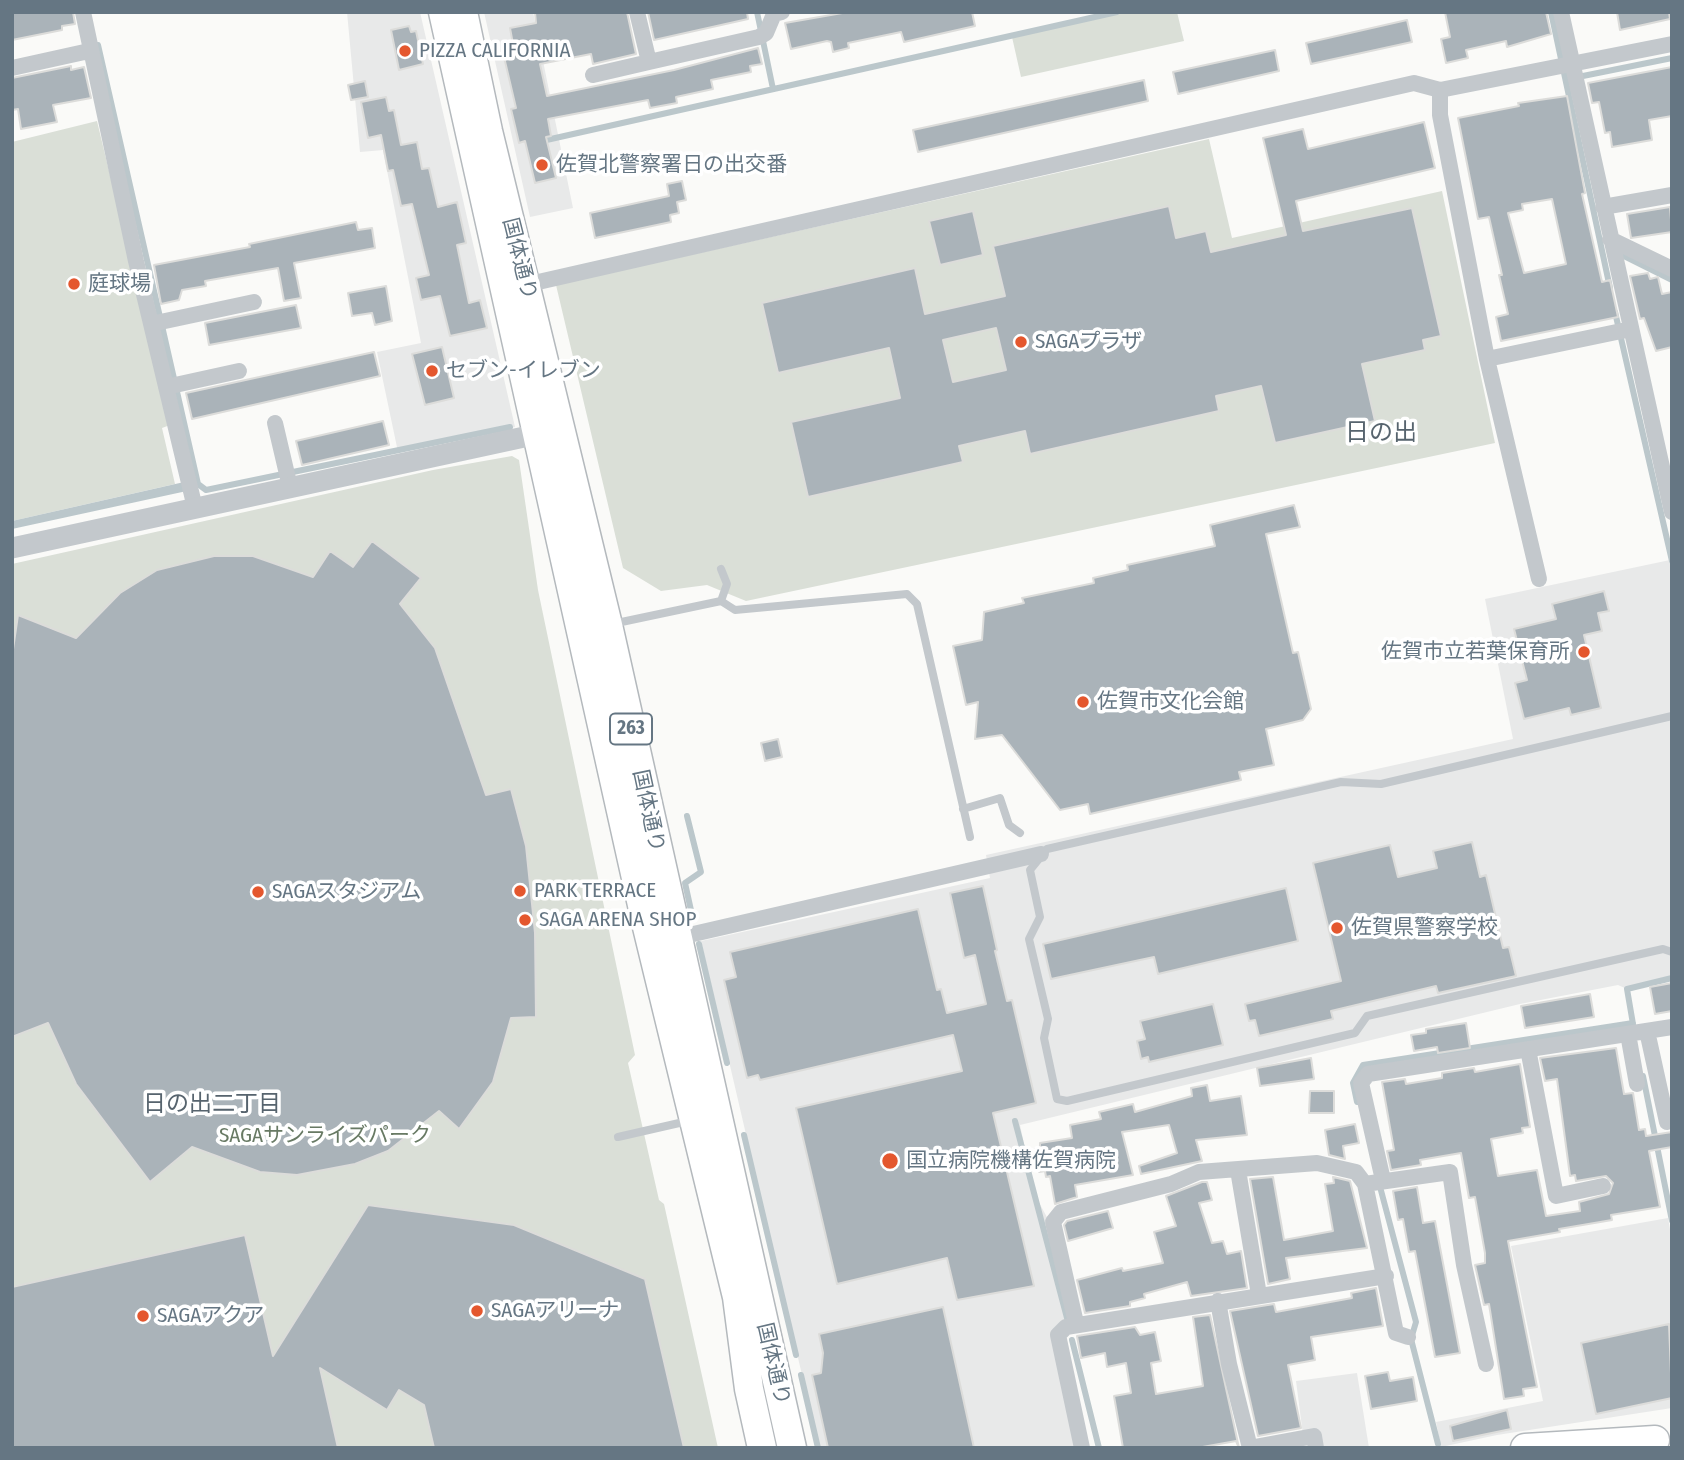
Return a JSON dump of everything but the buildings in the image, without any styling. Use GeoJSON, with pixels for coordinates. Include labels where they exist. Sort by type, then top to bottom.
{"type":"FeatureCollection","features":[{"type":"Feature","properties":{"kind":"highway","name":"国体通り"},"geometry":{"type":"LineString","coordinates":[[443,12],[496,261],[538,434],[595,627],[676,938],[792,1448]]}},
{"type":"Feature","properties":{"kind":"highway","name":"国体通り"},"geometry":{"type":"LineString","coordinates":[[463,12],[525,285],[595,627],[646,923],[737,1297],[749,1389],[762,1448]]}},
{"type":"Feature","properties":{"kind":"highway"},"geometry":{"type":"LineString","coordinates":[[1525,1448],[1663,1438]]}},
{"type":"Feature","properties":{"kind":"highway"},"geometry":{"type":"LineString","coordinates":[[1619,1448],[1663,1438]]}},
{"type":"Feature","properties":{"kind":"street"},"geometry":{"type":"LineString","coordinates":[[83,12],[89,51],[173,385],[193,502]]}},
{"type":"Feature","properties":{"kind":"street"},"geometry":{"type":"LineString","coordinates":[[637,12],[649,62]]}},
{"type":"Feature","properties":{"kind":"street"},"geometry":{"type":"LineString","coordinates":[[593,75],[763,35],[774,14],[782,12]]}},
{"type":"Feature","properties":{"kind":"street"},"geometry":{"type":"LineString","coordinates":[[1561,12],[1569,71],[1612,246],[1623,330],[1672,512]]}},
{"type":"Feature","properties":{"kind":"street"},"geometry":{"type":"LineString","coordinates":[[525,285],[1414,83],[1440,90],[1569,71],[1672,44]]}},
{"type":"Feature","properties":{"kind":"street"},"geometry":{"type":"LineString","coordinates":[[12,68],[89,51]]}},
{"type":"Feature","properties":{"kind":"street"},"geometry":{"type":"LineString","coordinates":[[1440,90],[1440,115],[1487,359],[1539,579]]}},
{"type":"Feature","properties":{"kind":"street"},"geometry":{"type":"LineString","coordinates":[[1603,207],[1672,195]]}},
{"type":"Feature","properties":{"kind":"street"},"geometry":{"type":"LineString","coordinates":[[1612,246],[1672,269]]}},
{"type":"Feature","properties":{"kind":"street"},"geometry":{"type":"LineString","coordinates":[[159,323],[254,302]]}},
{"type":"Feature","properties":{"kind":"street"},"geometry":{"type":"LineString","coordinates":[[1487,359],[1623,330]]}},
{"type":"Feature","properties":{"kind":"street"},"geometry":{"type":"LineString","coordinates":[[173,385],[239,371]]}},
{"type":"Feature","properties":{"kind":"street"},"geometry":{"type":"LineString","coordinates":[[275,423],[289,487]]}},
{"type":"Feature","properties":{"kind":"street"},"geometry":{"type":"LineString","coordinates":[[12,548],[193,502],[289,487],[538,434]]}},
{"type":"Feature","properties":{"kind":"street"},"geometry":{"type":"LineString","coordinates":[[676,938],[1041,853]]}},
{"type":"Feature","properties":{"kind":"street"},"geometry":{"type":"LineString","coordinates":[[1408,1337],[1396,1333],[1386,1276],[1361,1083],[1368,1074],[1672,1027]]}},
{"type":"Feature","properties":{"kind":"street"},"geometry":{"type":"LineString","coordinates":[[1637,1084],[1639,1032]]}},
{"type":"Feature","properties":{"kind":"street"},"geometry":{"type":"LineString","coordinates":[[1639,1032],[1667,1122]]}},
{"type":"Feature","properties":{"kind":"street"},"geometry":{"type":"LineString","coordinates":[[1528,1049],[1556,1196],[1604,1186]]}},
{"type":"Feature","properties":{"kind":"street"},"geometry":{"type":"LineString","coordinates":[[1076,1323],[1053,1222],[1061,1212],[1171,1184],[1199,1172],[1317,1164],[1356,1172],[1373,1182],[1450,1171],[1464,1265],[1486,1364]]}},
{"type":"Feature","properties":{"kind":"street"},"geometry":{"type":"LineString","coordinates":[[1238,1170],[1259,1295]]}},
{"type":"Feature","properties":{"kind":"street"},"geometry":{"type":"LineString","coordinates":[[1082,1448],[1058,1335],[1066,1327],[1076,1323],[1386,1276]]}},
{"type":"Feature","properties":{"kind":"street"},"geometry":{"type":"LineString","coordinates":[[1218,1301],[1228,1364],[1249,1448],[1314,1436],[1316,1448]]}},
{"type":"Feature","properties":{"kind":"lane"},"geometry":{"type":"LineString","coordinates":[[721,569],[727,584],[721,601]]}},
{"type":"Feature","properties":{"kind":"lane"},"geometry":{"type":"LineString","coordinates":[[595,627],[721,601],[735,610],[907,594],[917,604],[970,837]]}},
{"type":"Feature","properties":{"kind":"lane"},"geometry":{"type":"LineString","coordinates":[[1672,716],[1381,784],[1342,782],[1048,849],[1041,853],[1030,870],[1040,917],[1030,939],[1048,1019],[1044,1038],[1058,1099],[1067,1101],[1355,1033],[1367,1016],[1664,949],[1672,952]]}},
{"type":"Feature","properties":{"kind":"lane"},"geometry":{"type":"LineString","coordinates":[[963,809],[1000,798],[1009,825],[1020,833]]}},
{"type":"Feature","properties":{"kind":"lane"},"geometry":{"type":"LineString","coordinates":[[618,1137],[694,1120]]}},
{"type":"Feature","properties":{"kind":"shaded area"},"geometry":{"type":"Polygon","coordinates":[[[347,12],[420,12],[515,427],[398,452],[377,352],[421,343],[383,150],[360,152],[347,12]]]}},
{"type":"Feature","properties":{"kind":"shaded area"},"geometry":{"type":"Polygon","coordinates":[[[484,12],[533,12],[573,208],[530,217],[484,12]]]}},
{"type":"Feature","properties":{"kind":"shaded area"},"geometry":{"type":"Polygon","coordinates":[[[193,480],[196,489],[12,529],[12,521],[193,480]]]}},
{"type":"Feature","properties":{"kind":"shaded area"},"geometry":{"type":"Polygon","coordinates":[[[1670,560],[1672,978],[1627,989],[1618,985],[1520,1004],[1020,1125],[1035,1195],[1049,1221],[1072,1321],[1064,1322],[1077,1448],[819,1448],[701,941],[990,878],[986,855],[1513,739],[1485,599],[1670,560]]]}},
{"type":"Feature","properties":{"kind":"shaded area"},"geometry":{"type":"Polygon","coordinates":[[[1668,1218],[1672,1240],[1672,1408],[1497,1435],[1441,1447],[1436,1422],[1543,1401],[1511,1246],[1668,1218]]]}},
{"type":"Feature","properties":{"kind":"shaded area"},"geometry":{"type":"Polygon","coordinates":[[[1357,1373],[1369,1448],[1230,1448],[1303,1435],[1296,1381],[1357,1373]]]}},
{"type":"Feature","properties":{"kind":"green space"},"geometry":{"type":"Polygon","coordinates":[[[1123,12],[1177,12],[1184,41],[1021,77],[1012,37],[1123,12]]]}},
{"type":"Feature","properties":{"kind":"green space","name":"庭球場"},"geometry":{"type":"Polygon","coordinates":[[[97,121],[170,425],[162,428],[175,484],[12,521],[12,142],[97,121]]]}},
{"type":"Feature","properties":{"kind":"green space","name":"SAGAプラザ"},"geometry":{"type":"Polygon","coordinates":[[[1209,139],[1232,238],[1442,191],[1495,443],[746,601],[707,585],[661,591],[623,568],[556,285],[1209,139]]]}},
{"type":"Feature","properties":{"kind":"green space","name":"SAGAサンライズパーク"},"geometry":{"type":"Polygon","coordinates":[[[512,456],[519,460],[538,590],[635,1055],[628,1063],[659,1200],[664,1204],[718,1448],[12,1448],[12,564],[433,470],[512,456]]]}},
{"type":"Feature","properties":{"kind":"waterway"},"geometry":{"type":"LineString","coordinates":[[757,12],[773,89]]}},
{"type":"Feature","properties":{"kind":"waterway"},"geometry":{"type":"LineString","coordinates":[[542,141],[1117,12]]}},
{"type":"Feature","properties":{"kind":"waterway"},"geometry":{"type":"LineString","coordinates":[[1551,12],[1610,288]]}},
{"type":"Feature","properties":{"kind":"waterway"},"geometry":{"type":"LineString","coordinates":[[98,45],[198,484],[191,485]]}},
{"type":"Feature","properties":{"kind":"waterway"},"geometry":{"type":"LineString","coordinates":[[1578,77],[1672,58]]}},
{"type":"Feature","properties":{"kind":"waterway"},"geometry":{"type":"LineString","coordinates":[[1618,253],[1672,280]]}},
{"type":"Feature","properties":{"kind":"waterway"},"geometry":{"type":"LineString","coordinates":[[1615,312],[1672,561]]}},
{"type":"Feature","properties":{"kind":"waterway"},"geometry":{"type":"LineString","coordinates":[[198,484],[206,490],[510,427]]}},
{"type":"Feature","properties":{"kind":"waterway"},"geometry":{"type":"LineString","coordinates":[[687,816],[701,872],[685,883],[692,915]]}},
{"type":"Feature","properties":{"kind":"waterway"},"geometry":{"type":"LineString","coordinates":[[699,944],[727,1063]]}},
{"type":"Feature","properties":{"kind":"waterway"},"geometry":{"type":"LineString","coordinates":[[1633,1024],[1627,989],[1672,978]]}},
{"type":"Feature","properties":{"kind":"waterway"},"geometry":{"type":"LineString","coordinates":[[1357,1102],[1353,1083],[1363,1065],[1633,1023]]}},
{"type":"Feature","properties":{"kind":"waterway"},"geometry":{"type":"LineString","coordinates":[[1643,1076],[1672,1221]]}},
{"type":"Feature","properties":{"kind":"waterway"},"geometry":{"type":"LineString","coordinates":[[1015,1121],[1067,1318]]}},
{"type":"Feature","properties":{"kind":"waterway"},"geometry":{"type":"LineString","coordinates":[[744,1135],[796,1355]]}},
{"type":"Feature","properties":{"kind":"waterway"},"geometry":{"type":"LineString","coordinates":[[1379,1183],[1416,1322],[1411,1339],[1438,1444]]}},
{"type":"Feature","properties":{"kind":"waterway"},"geometry":{"type":"LineString","coordinates":[[1072,1340],[1099,1448]]}},
{"type":"Feature","properties":{"kind":"waterway"},"geometry":{"type":"LineString","coordinates":[[801,1375],[818,1448]]}},
{"type":"Feature","properties":{"kind":"place","name":"PIZZA CALIFORNIA"},"geometry":{"type":"Point","coordinates":[405,51]}},
{"type":"Feature","properties":{"kind":"place","name":"佐賀北警察署日の出交番"},"geometry":{"type":"Point","coordinates":[542,165]}},
{"type":"Feature","properties":{"kind":"place","name":"庭球場"},"geometry":{"type":"Point","coordinates":[74,284]}},
{"type":"Feature","properties":{"kind":"place","name":"SAGAプラザ"},"geometry":{"type":"Point","coordinates":[1021,342]}},
{"type":"Feature","properties":{"kind":"place","name":"セブン-イレブン"},"geometry":{"type":"Point","coordinates":[432,371]}},
{"type":"Feature","properties":{"kind":"place","name":"佐賀市立若葉保育所"},"geometry":{"type":"Point","coordinates":[1584,652]}},
{"type":"Feature","properties":{"kind":"place","name":"佐賀市文化会館"},"geometry":{"type":"Point","coordinates":[1083,702]}},
{"type":"Feature","properties":{"kind":"place","name":"PARK TERRACE"},"geometry":{"type":"Point","coordinates":[520,891]}},
{"type":"Feature","properties":{"kind":"place","name":"SAGAスタジアム"},"geometry":{"type":"Point","coordinates":[258,892]}},
{"type":"Feature","properties":{"kind":"place","name":"SAGA ARENA SHOP"},"geometry":{"type":"Point","coordinates":[525,920]}},
{"type":"Feature","properties":{"kind":"place","name":"佐賀県警察学校"},"geometry":{"type":"Point","coordinates":[1337,928]}},
{"type":"Feature","properties":{"kind":"place","name":"国立病院機構佐賀病院"},"geometry":{"type":"Point","coordinates":[890,1161]}},
{"type":"Feature","properties":{"kind":"place","name":"SAGAアリーナ"},"geometry":{"type":"Point","coordinates":[477,1311]}},
{"type":"Feature","properties":{"kind":"place","name":"SAGAアクア"},"geometry":{"type":"Point","coordinates":[143,1316]}},
{"type":"Feature","properties":{"kind":"district","name":"日の出"},"geometry":{"type":"Point","coordinates":[1381,433]}},
{"type":"Feature","properties":{"kind":"district","name":"日の出二丁目"},"geometry":{"type":"Point","coordinates":[212,1105]}}]}
